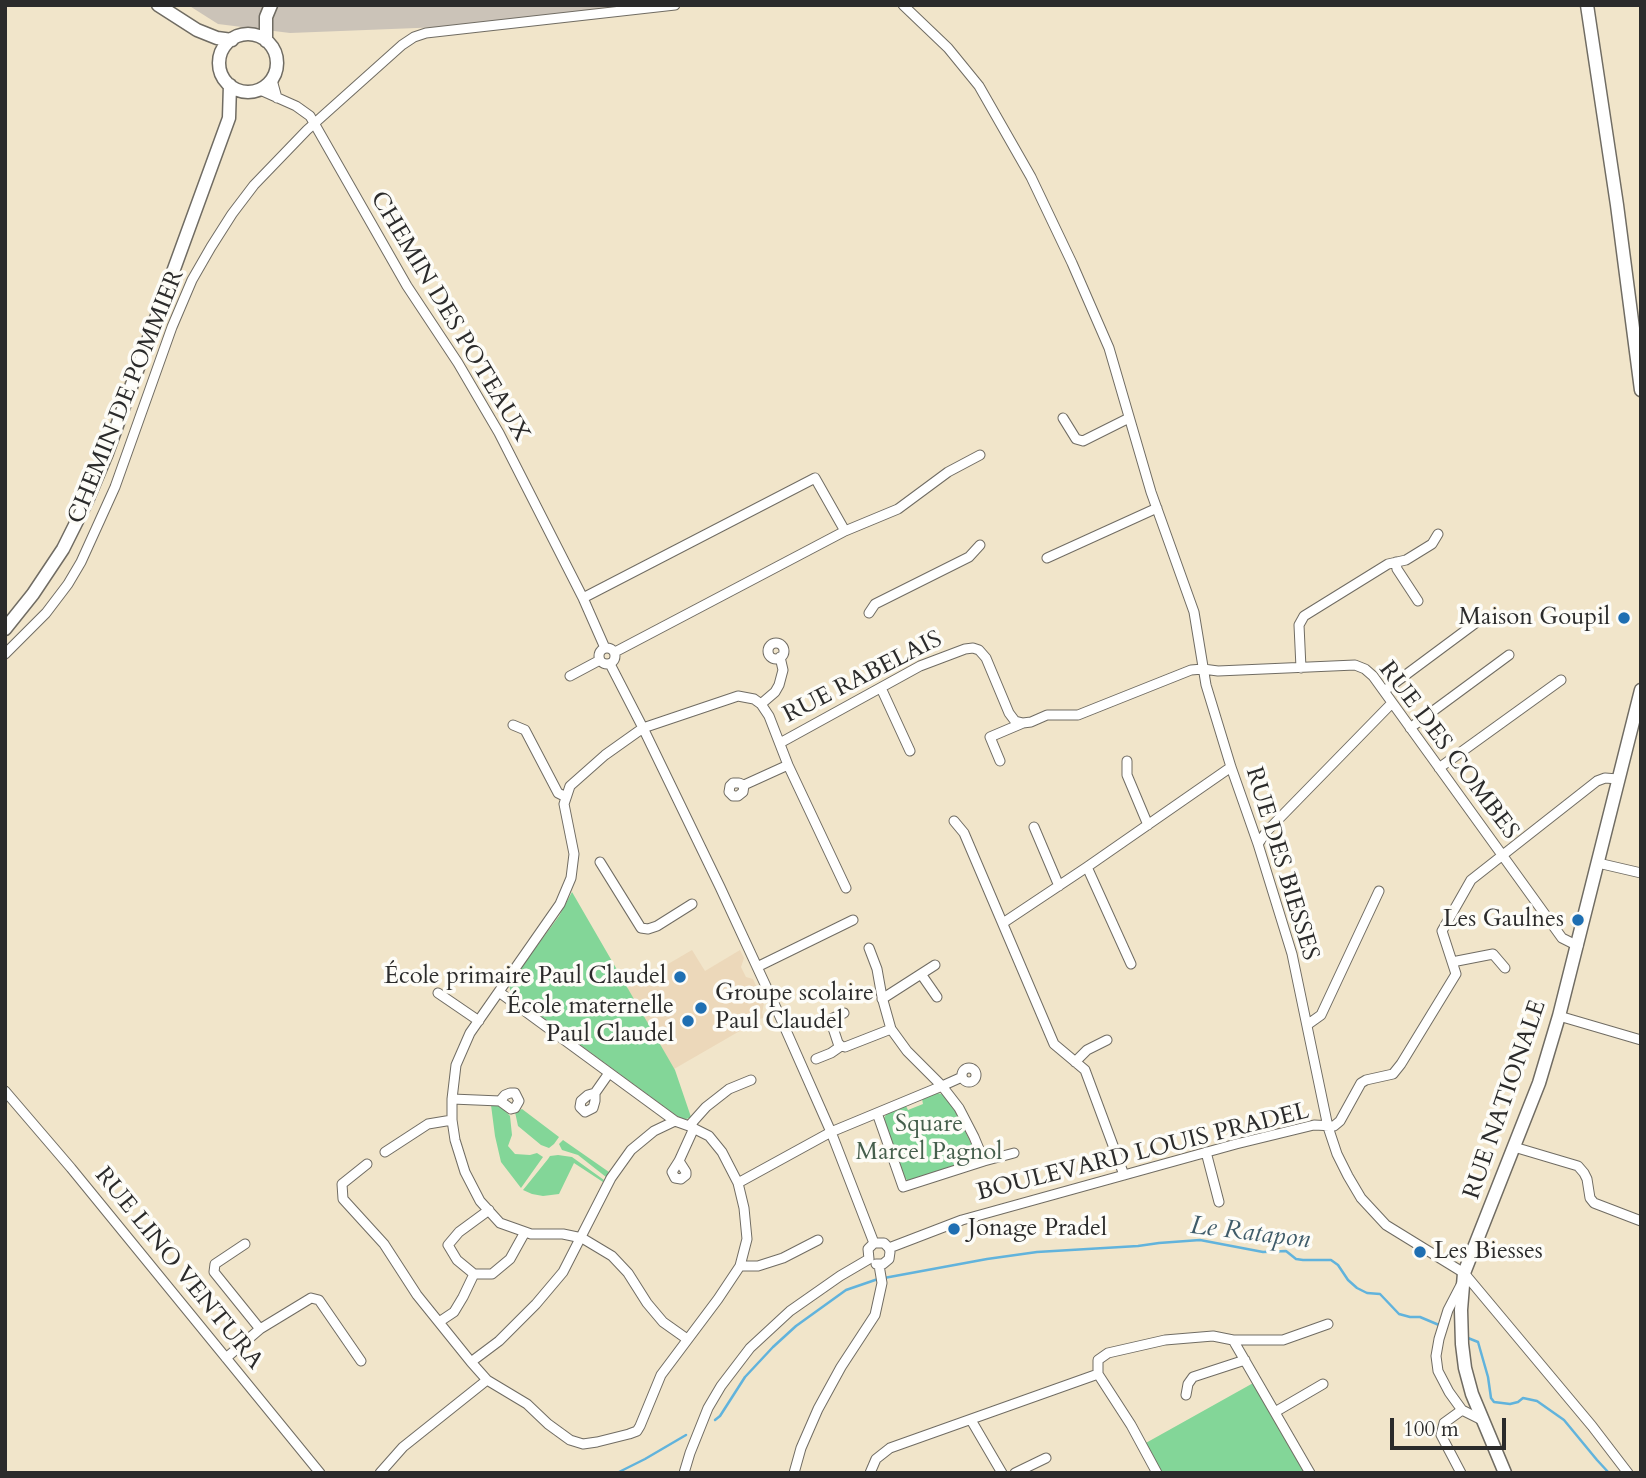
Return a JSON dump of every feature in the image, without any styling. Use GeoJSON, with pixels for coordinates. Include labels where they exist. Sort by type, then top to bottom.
{"type":"FeatureCollection","features":[{"type":"Feature","properties":{"kind":"main road"},"geometry":{"type":"LineString","coordinates":[[158,5],[197,30],[217,38],[236,38],[249,34],[258,36],[272,47],[277,64],[272,80],[254,91],[229,118]]}},
{"type":"Feature","properties":{"kind":"main road"},"geometry":{"type":"LineString","coordinates":[[1587,5],[1641,390]]}},
{"type":"Feature","properties":{"kind":"main road"},"geometry":{"type":"LineString","coordinates":[[254,91],[236,89],[230,85],[221,72],[220,56],[227,44],[269,11]]}},
{"type":"Feature","properties":{"kind":"main road"},"geometry":{"type":"LineString","coordinates":[[266,41],[269,11]]}},
{"type":"Feature","properties":{"kind":"main road"},"geometry":{"type":"LineString","coordinates":[[197,30],[220,56]]}},
{"type":"Feature","properties":{"kind":"main road"},"geometry":{"type":"LineString","coordinates":[[5,629],[33,594],[63,549],[107,453],[229,118],[230,85]]}},
{"type":"Feature","properties":{"kind":"main road","name":"RUE NATIONALE"},"geometry":{"type":"LineString","coordinates":[[1505,1473],[1472,1394],[1465,1367],[1461,1310],[1463,1278],[1539,1083],[1559,1016],[1641,690]]}},
{"type":"Feature","properties":{"kind":"main road","name":"RUE NATIONALE"},"geometry":{"type":"LineString","coordinates":[[1621,765],[1641,713]]}},
{"type":"Feature","properties":{"kind":"street","name":"CHEMIN DE POMMIER"},"geometry":{"type":"LineString","coordinates":[[5,654],[46,613],[81,562],[115,487],[172,327],[192,280],[211,247],[254,185],[314,124],[402,45],[426,33],[676,5]]}},
{"type":"Feature","properties":{"kind":"street","name":"RUE DES BIESSES"},"geometry":{"type":"LineString","coordinates":[[903,5],[948,48],[979,86],[1031,177],[1109,348],[1157,508],[1194,612],[1203,669],[1231,767],[1292,954],[1328,1127],[1337,1154],[1360,1198],[1395,1231],[1463,1278],[1577,1409],[1628,1473]]}},
{"type":"Feature","properties":{"kind":"street"},"geometry":{"type":"LineString","coordinates":[[272,80],[277,97]]}},
{"type":"Feature","properties":{"kind":"street","name":"CHEMIN DES POTEAUX"},"geometry":{"type":"LineString","coordinates":[[254,91],[277,97],[310,116],[407,286],[458,363],[499,433],[610,650]]}},
{"type":"Feature","properties":{"kind":"street"},"geometry":{"type":"LineString","coordinates":[[1063,418],[1076,439],[1083,440],[1129,418]]}},
{"type":"Feature","properties":{"kind":"street"},"geometry":{"type":"LineString","coordinates":[[874,1243],[831,1132],[757,967],[643,728],[600,653],[845,531],[898,509],[948,472],[980,455]]}},
{"type":"Feature","properties":{"kind":"street"},"geometry":{"type":"LineString","coordinates":[[583,598],[815,478],[845,531]]}},
{"type":"Feature","properties":{"kind":"street"},"geometry":{"type":"LineString","coordinates":[[1047,558],[1157,508]]}},
{"type":"Feature","properties":{"kind":"street"},"geometry":{"type":"LineString","coordinates":[[1301,668],[1299,625],[1304,616],[1388,564],[1406,560],[1432,544],[1438,534]]}},
{"type":"Feature","properties":{"kind":"street"},"geometry":{"type":"LineString","coordinates":[[869,613],[875,604],[969,557],[980,545]]}},
{"type":"Feature","properties":{"kind":"street"},"geometry":{"type":"LineString","coordinates":[[1396,562],[1397,569],[1418,601]]}},
{"type":"Feature","properties":{"kind":"street"},"geometry":{"type":"LineString","coordinates":[[1384,691],[1485,616]]}},
{"type":"Feature","properties":{"kind":"street","name":"RUE RABELAIS"},"geometry":{"type":"LineString","coordinates":[[780,743],[920,666],[973,648],[986,658],[1009,713],[1015,721],[1023,723]]}},
{"type":"Feature","properties":{"kind":"street"},"geometry":{"type":"LineString","coordinates":[[570,676],[615,659],[610,650]]}},
{"type":"Feature","properties":{"kind":"street"},"geometry":{"type":"LineString","coordinates":[[1410,728],[1508,655]]}},
{"type":"Feature","properties":{"kind":"street"},"geometry":{"type":"LineString","coordinates":[[761,704],[779,685],[783,675],[780,657]]}},
{"type":"Feature","properties":{"kind":"street","name":"RUE DES COMBES"},"geometry":{"type":"LineString","coordinates":[[1203,669],[1218,671],[1355,665],[1365,669],[1384,691],[1562,938],[1577,946]]}},
{"type":"Feature","properties":{"kind":"street"},"geometry":{"type":"LineString","coordinates":[[1000,761],[990,737],[1047,715],[1078,715],[1191,670],[1203,669]]}},
{"type":"Feature","properties":{"kind":"street"},"geometry":{"type":"LineString","coordinates":[[1439,768],[1561,680]]}},
{"type":"Feature","properties":{"kind":"street"},"geometry":{"type":"LineString","coordinates":[[881,688],[910,751]]}},
{"type":"Feature","properties":{"kind":"street"},"geometry":{"type":"LineString","coordinates":[[687,1339],[663,1322],[628,1273],[612,1256],[582,1238],[563,1234],[531,1234],[500,1223],[480,1201],[465,1172],[454,1140],[452,1099],[456,1065],[470,1034],[560,905],[572,878],[574,854],[564,804],[570,786],[605,755],[643,728],[738,695],[754,699],[761,704],[769,716],[788,765],[846,888]]}},
{"type":"Feature","properties":{"kind":"street"},"geometry":{"type":"LineString","coordinates":[[1258,844],[1392,703]]}},
{"type":"Feature","properties":{"kind":"street"},"geometry":{"type":"LineString","coordinates":[[513,724],[525,730],[558,793],[566,797]]}},
{"type":"Feature","properties":{"kind":"street"},"geometry":{"type":"LineString","coordinates":[[1127,761],[1127,775],[1147,825]]}},
{"type":"Feature","properties":{"kind":"street"},"geometry":{"type":"LineString","coordinates":[[744,785],[788,765]]}},
{"type":"Feature","properties":{"kind":"street"},"geometry":{"type":"LineString","coordinates":[[1003,923],[1231,767]]}},
{"type":"Feature","properties":{"kind":"street"},"geometry":{"type":"LineString","coordinates":[[1328,1127],[1340,1121],[1361,1083],[1393,1074],[1456,974],[1442,932],[1471,880],[1597,780],[1618,779]]}},
{"type":"Feature","properties":{"kind":"street"},"geometry":{"type":"LineString","coordinates":[[954,821],[964,833],[1054,1044],[1085,1070],[1125,1175]]}},
{"type":"Feature","properties":{"kind":"street"},"geometry":{"type":"LineString","coordinates":[[1034,827],[1059,886]]}},
{"type":"Feature","properties":{"kind":"street"},"geometry":{"type":"LineString","coordinates":[[600,862],[641,928],[657,926],[692,904]]}},
{"type":"Feature","properties":{"kind":"street"},"geometry":{"type":"LineString","coordinates":[[1598,863],[1641,873]]}},
{"type":"Feature","properties":{"kind":"street"},"geometry":{"type":"LineString","coordinates":[[1087,867],[1131,964]]}},
{"type":"Feature","properties":{"kind":"street"},"geometry":{"type":"LineString","coordinates":[[1307,1025],[1321,1015],[1379,891]]}},
{"type":"Feature","properties":{"kind":"street"},"geometry":{"type":"LineString","coordinates":[[757,967],[853,920]]}},
{"type":"Feature","properties":{"kind":"street"},"geometry":{"type":"LineString","coordinates":[[869,948],[877,969],[891,1029],[907,1051],[942,1086],[959,1108],[984,1161]]}},
{"type":"Feature","properties":{"kind":"street"},"geometry":{"type":"LineString","coordinates":[[1452,962],[1493,954],[1505,968]]}},
{"type":"Feature","properties":{"kind":"street"},"geometry":{"type":"LineString","coordinates":[[882,999],[935,965]]}},
{"type":"Feature","properties":{"kind":"street"},"geometry":{"type":"LineString","coordinates":[[921,974],[937,997]]}},
{"type":"Feature","properties":{"kind":"street"},"geometry":{"type":"LineString","coordinates":[[367,1164],[342,1184],[344,1199],[383,1244],[417,1295],[487,1380],[527,1404],[570,1440],[583,1444],[637,1431],[661,1375],[740,1266],[747,1239],[738,1183],[722,1152],[709,1136],[675,1121],[499,992]]}},
{"type":"Feature","properties":{"kind":"street"},"geometry":{"type":"LineString","coordinates":[[438,993],[479,1021]]}},
{"type":"Feature","properties":{"kind":"street"},"geometry":{"type":"LineString","coordinates":[[841,1046],[831,1022],[833,1018],[844,1013]]}},
{"type":"Feature","properties":{"kind":"street"},"geometry":{"type":"LineString","coordinates":[[1559,1016],[1641,1040]]}},
{"type":"Feature","properties":{"kind":"street"},"geometry":{"type":"LineString","coordinates":[[816,1059],[841,1046],[845,1047],[891,1029]]}},
{"type":"Feature","properties":{"kind":"street"},"geometry":{"type":"LineString","coordinates":[[1075,1062],[1087,1049],[1107,1041]]}},
{"type":"Feature","properties":{"kind":"street"},"geometry":{"type":"LineString","coordinates":[[595,1093],[609,1073]]}},
{"type":"Feature","properties":{"kind":"street"},"geometry":{"type":"LineString","coordinates":[[738,1183],[831,1132],[962,1077]]}},
{"type":"Feature","properties":{"kind":"street"},"geometry":{"type":"LineString","coordinates":[[679,1161],[691,1127],[706,1107],[729,1090],[751,1080]]}},
{"type":"Feature","properties":{"kind":"street","name":"RUE LINO VENTURA"},"geometry":{"type":"LineString","coordinates":[[5,1091],[320,1473]]}},
{"type":"Feature","properties":{"kind":"street"},"geometry":{"type":"LineString","coordinates":[[452,1099],[500,1101]]}},
{"type":"Feature","properties":{"kind":"street"},"geometry":{"type":"LineString","coordinates":[[877,1113],[902,1187],[1014,1153]]}},
{"type":"Feature","properties":{"kind":"street"},"geometry":{"type":"LineString","coordinates":[[385,1152],[428,1124],[452,1120]]}},
{"type":"Feature","properties":{"kind":"street"},"geometry":{"type":"LineString","coordinates":[[471,1363],[499,1341],[563,1272],[611,1178],[631,1150],[654,1131],[675,1121]]}},
{"type":"Feature","properties":{"kind":"street","name":"BOULEVARD LOUIS PRADEL"},"geometry":{"type":"LineString","coordinates":[[889,1248],[962,1220],[1125,1175],[1314,1125],[1328,1127]]}},
{"type":"Feature","properties":{"kind":"street"},"geometry":{"type":"LineString","coordinates":[[1514,1147],[1578,1166],[1587,1179],[1590,1198],[1594,1203],[1641,1221]]}},
{"type":"Feature","properties":{"kind":"street"},"geometry":{"type":"LineString","coordinates":[[1206,1153],[1219,1202]]}},
{"type":"Feature","properties":{"kind":"street"},"geometry":{"type":"LineString","coordinates":[[489,1210],[459,1232],[447,1245],[457,1260],[474,1274],[492,1274],[510,1259],[525,1232]]}},
{"type":"Feature","properties":{"kind":"street"},"geometry":{"type":"LineString","coordinates":[[740,1266],[758,1266],[783,1258],[818,1240]]}},
{"type":"Feature","properties":{"kind":"street"},"geometry":{"type":"LineString","coordinates":[[794,1473],[801,1448],[818,1409],[841,1367],[875,1315],[883,1283],[880,1268],[869,1259],[868,1249],[874,1243],[884,1243],[890,1252],[889,1259],[880,1268]]}},
{"type":"Feature","properties":{"kind":"street"},"geometry":{"type":"LineString","coordinates":[[245,1244],[215,1264],[214,1272],[260,1329]]}},
{"type":"Feature","properties":{"kind":"street"},"geometry":{"type":"LineString","coordinates":[[684,1473],[708,1408],[750,1348],[790,1311],[869,1259]]}},
{"type":"Feature","properties":{"kind":"street"},"geometry":{"type":"LineString","coordinates":[[439,1322],[454,1312],[474,1274]]}},
{"type":"Feature","properties":{"kind":"street","name":"RUE NATIONALE"},"geometry":{"type":"LineString","coordinates":[[1462,1410],[1438,1371],[1436,1356],[1448,1310],[1463,1278]]}},
{"type":"Feature","properties":{"kind":"street"},"geometry":{"type":"LineString","coordinates":[[226,1358],[260,1329],[311,1298],[319,1300],[361,1361]]}},
{"type":"Feature","properties":{"kind":"street"},"geometry":{"type":"LineString","coordinates":[[1157,1473],[1098,1374],[1098,1360],[1108,1353],[1165,1340],[1213,1336],[1233,1340],[1283,1340],[1328,1324]]}},
{"type":"Feature","properties":{"kind":"street"},"geometry":{"type":"LineString","coordinates":[[1233,1340],[1310,1473]]}},
{"type":"Feature","properties":{"kind":"street"},"geometry":{"type":"LineString","coordinates":[[1186,1395],[1188,1384],[1193,1377],[1245,1360]]}},
{"type":"Feature","properties":{"kind":"street"},"geometry":{"type":"LineString","coordinates":[[871,1473],[876,1459],[890,1448],[1098,1374]]}},
{"type":"Feature","properties":{"kind":"street"},"geometry":{"type":"LineString","coordinates":[[385,1471],[403,1447],[487,1380]]}},
{"type":"Feature","properties":{"kind":"street"},"geometry":{"type":"LineString","coordinates":[[1275,1412],[1323,1384]]}},
{"type":"Feature","properties":{"kind":"street"},"geometry":{"type":"LineString","coordinates":[[1461,1473],[1441,1435],[1444,1423],[1462,1410],[1482,1420]]}},
{"type":"Feature","properties":{"kind":"street"},"geometry":{"type":"LineString","coordinates":[[971,1420],[1002,1473]]}},
{"type":"Feature","properties":{"kind":"street"},"geometry":{"type":"LineString","coordinates":[[1015,1473],[1046,1458]]}},
{"type":"Feature","properties":{"kind":"shaded area"},"geometry":{"type":"Polygon","coordinates":[[[188,5],[640,5],[442,27],[290,33],[218,24],[188,5]]]}},
{"type":"Feature","properties":{"kind":"shaded area","name":"Groupe scolaire Paul Claudel"},"geometry":{"type":"Polygon","coordinates":[[[692,950],[705,971],[740,950],[744,958],[741,967],[746,977],[753,979],[764,1003],[764,1017],[674,1069],[627,988],[692,950]]]}},
{"type":"Feature","properties":{"kind":"green space"},"geometry":{"type":"Polygon","coordinates":[[[572,892],[675,1070],[691,1117],[684,1120],[677,1116],[511,994],[509,984],[559,916],[572,892]]]}},
{"type":"Feature","properties":{"kind":"green space","name":"Square Marcel Pagnol"},"geometry":{"type":"Polygon","coordinates":[[[938,1093],[944,1095],[955,1111],[976,1153],[971,1162],[909,1182],[901,1174],[884,1118],[887,1113],[906,1106],[908,1110],[923,1104],[922,1099],[938,1093]]]}},
{"type":"Feature","properties":{"kind":"green space"},"geometry":{"type":"Polygon","coordinates":[[[499,1104],[510,1116],[512,1135],[508,1146],[515,1154],[537,1153],[543,1157],[521,1188],[501,1162],[491,1105],[499,1104]]]}},
{"type":"Feature","properties":{"kind":"green space"},"geometry":{"type":"Polygon","coordinates":[[[522,1109],[559,1137],[549,1148],[541,1145],[518,1126],[515,1112],[522,1109]]]}},
{"type":"Feature","properties":{"kind":"green space"},"geometry":{"type":"Polygon","coordinates":[[[563,1140],[609,1172],[606,1177],[578,1155],[562,1150],[559,1144],[563,1140]]]}},
{"type":"Feature","properties":{"kind":"green space"},"geometry":{"type":"Polygon","coordinates":[[[550,1156],[572,1157],[604,1180],[603,1182],[574,1163],[559,1194],[543,1196],[523,1190],[550,1156]]]}},
{"type":"Feature","properties":{"kind":"green space"},"geometry":{"type":"Polygon","coordinates":[[[1255,1382],[1307,1473],[1160,1473],[1144,1444],[1255,1382]]]}},
{"type":"Feature","properties":{"kind":"waterway","name":"Le Ratapon"},"geometry":{"type":"LineString","coordinates":[[884,1278],[1037,1252],[1200,1240],[1263,1252],[1286,1251],[1296,1259],[1331,1260],[1357,1288],[1367,1293],[1380,1294],[1399,1314],[1420,1317],[1439,1325]]}},
{"type":"Feature","properties":{"kind":"waterway","name":"Le Ratapon"},"geometry":{"type":"LineString","coordinates":[[715,1420],[745,1377],[796,1326],[846,1290],[878,1279]]}},
{"type":"Feature","properties":{"kind":"waterway","name":"Le Ratapon"},"geometry":{"type":"LineString","coordinates":[[1468,1338],[1478,1342],[1494,1402],[1510,1404],[1523,1398],[1537,1401],[1564,1420],[1609,1473]]}},
{"type":"Feature","properties":{"kind":"waterway","name":"Le Ratapon"},"geometry":{"type":"LineString","coordinates":[[617,1473],[686,1435]]}},
{"type":"Feature","properties":{"kind":"place","name":"Maison Goupil"},"geometry":{"type":"Point","coordinates":[1624,618]}},
{"type":"Feature","properties":{"kind":"place","name":"Les Gaulnes"},"geometry":{"type":"Point","coordinates":[1578,920]}},
{"type":"Feature","properties":{"kind":"place","name":"École primaire Paul Claudel"},"geometry":{"type":"Point","coordinates":[680,977]}},
{"type":"Feature","properties":{"kind":"place","name":"Groupe scolaire Paul Claudel"},"geometry":{"type":"Point","coordinates":[701,1008]}},
{"type":"Feature","properties":{"kind":"place","name":"École maternelle Paul Claudel"},"geometry":{"type":"Point","coordinates":[688,1021]}},
{"type":"Feature","properties":{"kind":"place","name":"Jonage Pradel"},"geometry":{"type":"Point","coordinates":[954,1229]}},
{"type":"Feature","properties":{"kind":"place","name":"Les Biesses"},"geometry":{"type":"Point","coordinates":[1420,1252]}}]}
